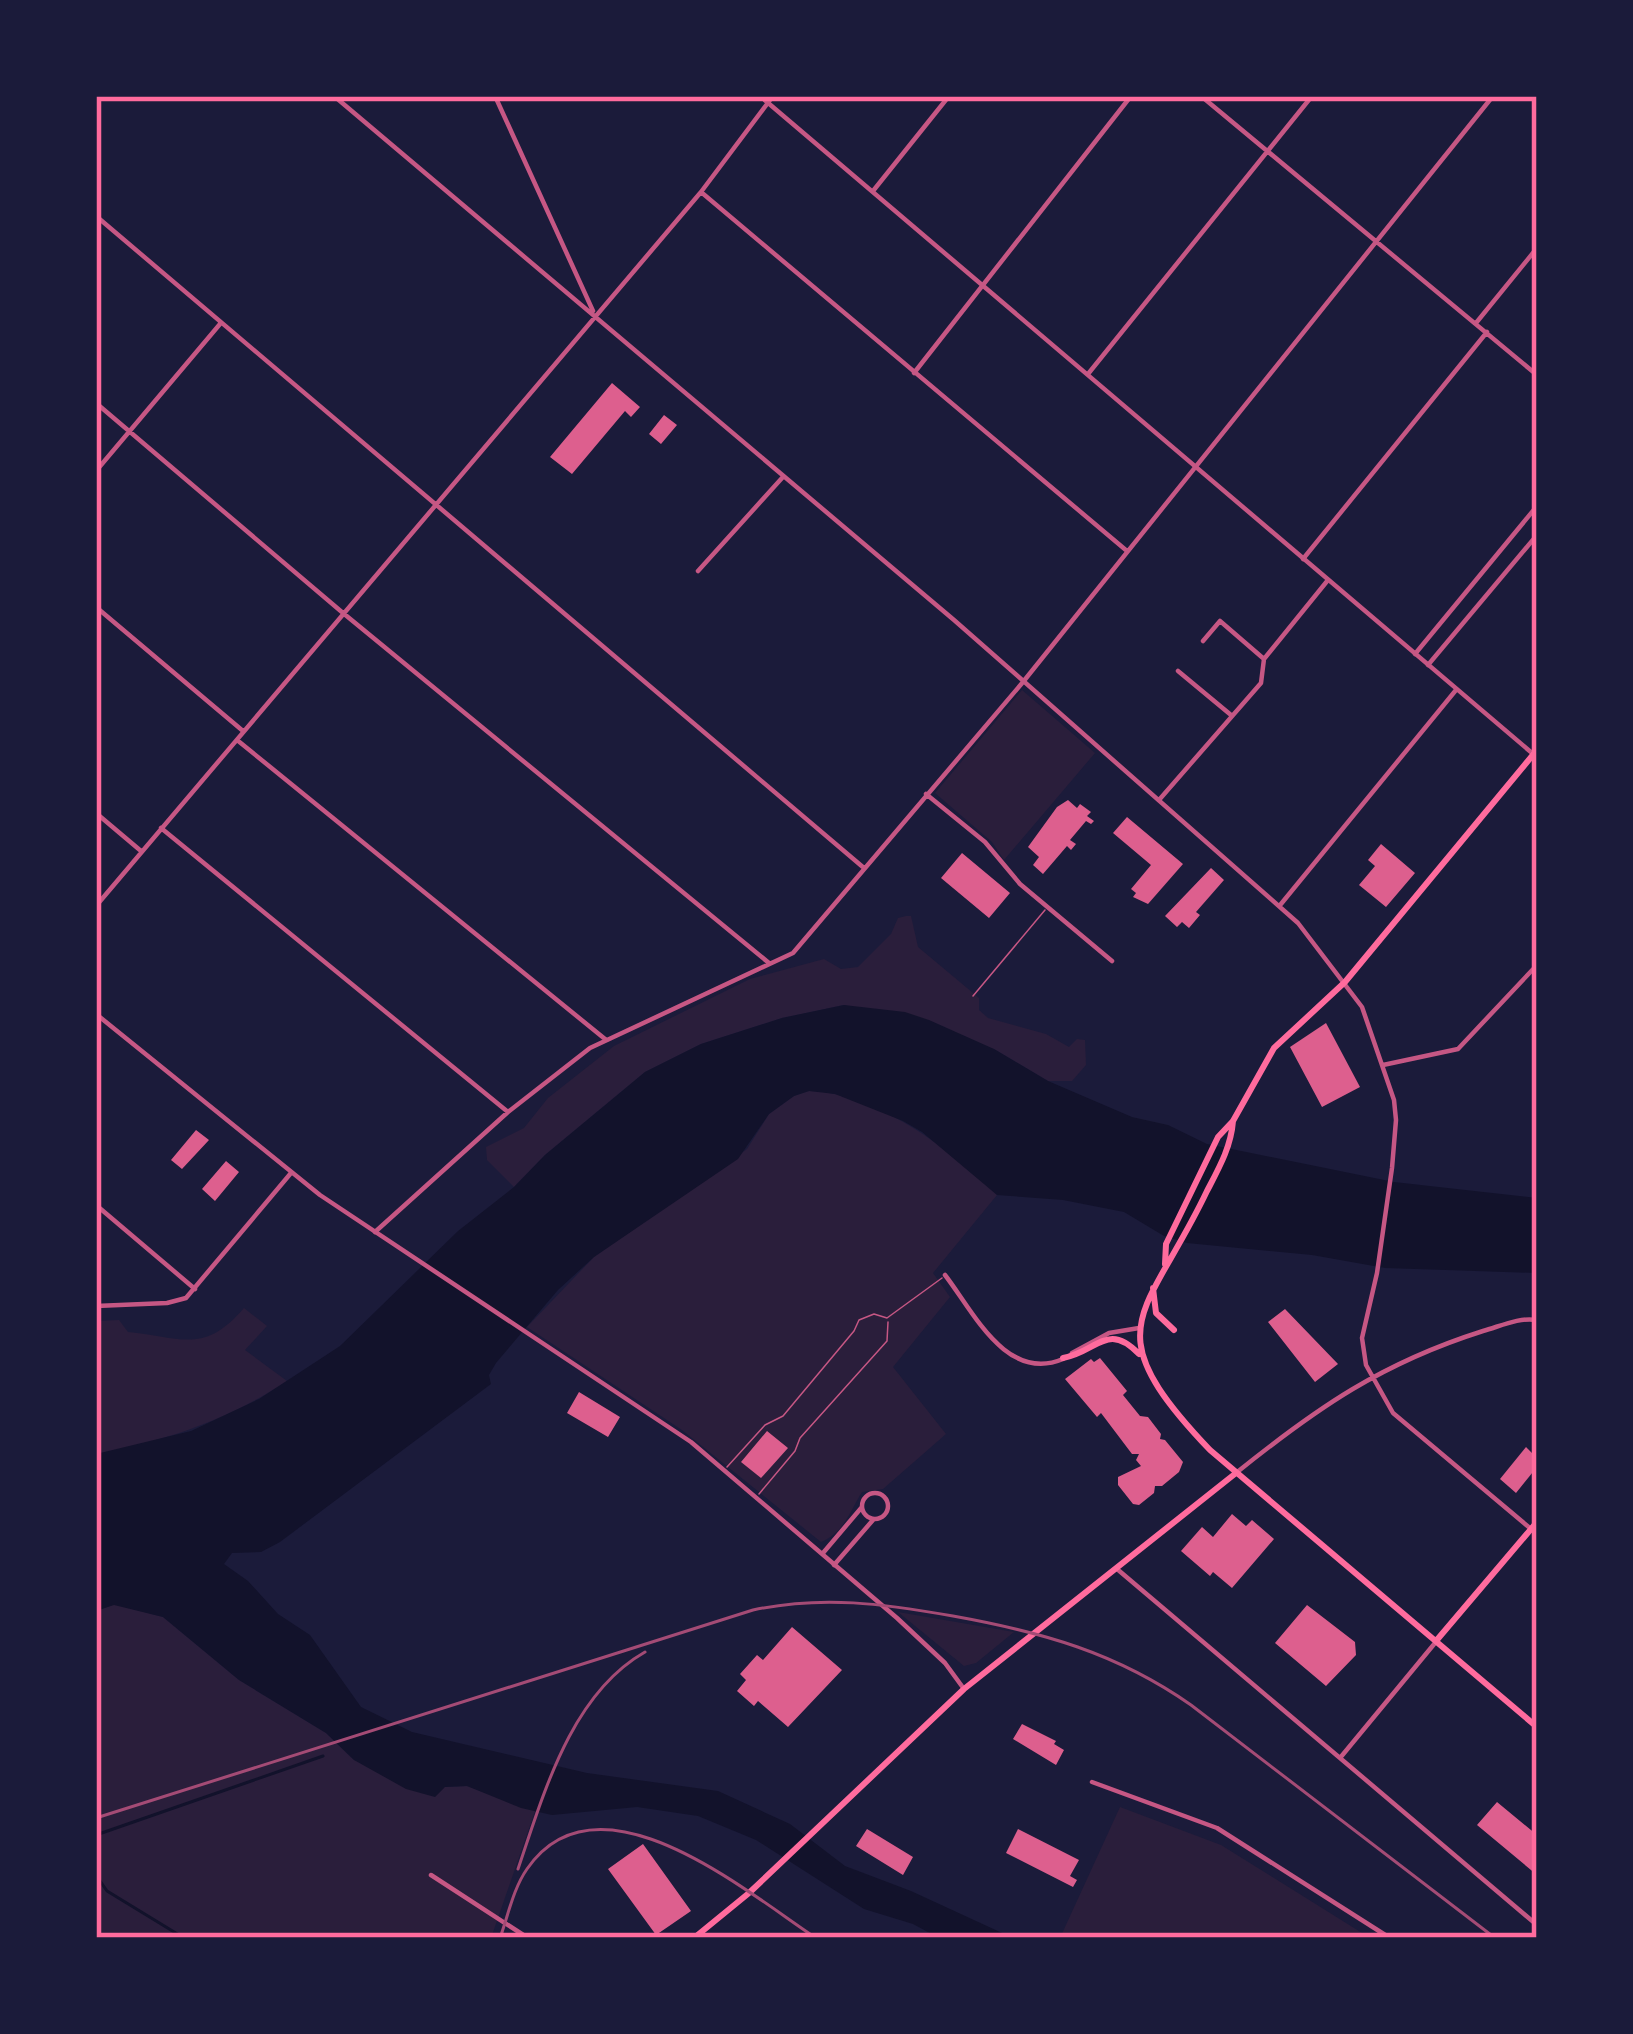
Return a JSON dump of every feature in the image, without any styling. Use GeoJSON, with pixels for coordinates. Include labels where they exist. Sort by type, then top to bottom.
{"type":"FeatureCollection","features":[{"type":"Feature","properties":{"kind":"main road"},"geometry":{"type":"LineString","coordinates":[[1165,1264],[1166,1244],[1217,1137],[1233,1121],[1277,1044],[1345,982],[1535,752]]}},
{"type":"Feature","properties":{"kind":"main road"},"geometry":{"type":"LineString","coordinates":[[1142,1358],[1139,1328],[1153,1287],[1179,1250],[1231,1142],[1233,1121]]}},
{"type":"Feature","properties":{"kind":"main road"},"geometry":{"type":"LineString","coordinates":[[1153,1287],[1156,1312],[1174,1330]]}},
{"type":"Feature","properties":{"kind":"main road"},"geometry":{"type":"LineString","coordinates":[[1064,1358],[1082,1354],[1106,1338],[1124,1341],[1142,1358],[1190,1429],[1236,1473],[1537,1726]]}},
{"type":"Feature","properties":{"kind":"main road"},"geometry":{"type":"LineString","coordinates":[[694,1938],[782,1862],[964,1689],[1236,1473]]}},
{"type":"Feature","properties":{"kind":"main road"},"geometry":{"type":"LineString","coordinates":[[1436,1641],[1535,1528]]}},
{"type":"Feature","properties":{"kind":"street"},"geometry":{"type":"LineString","coordinates":[[334,96],[1281,904],[1345,982],[1368,1019],[1396,1120],[1362,1353],[1393,1413],[1535,1528]]}},
{"type":"Feature","properties":{"kind":"street"},"geometry":{"type":"LineString","coordinates":[[495,96],[596,316]]}},
{"type":"Feature","properties":{"kind":"street"},"geometry":{"type":"LineString","coordinates":[[760,96],[1535,752]]}},
{"type":"Feature","properties":{"kind":"street"},"geometry":{"type":"LineString","coordinates":[[96,906],[701,192],[772,96]]}},
{"type":"Feature","properties":{"kind":"street"},"geometry":{"type":"LineString","coordinates":[[873,191],[949,96]]}},
{"type":"Feature","properties":{"kind":"street"},"geometry":{"type":"LineString","coordinates":[[914,373],[1131,96]]}},
{"type":"Feature","properties":{"kind":"street"},"geometry":{"type":"LineString","coordinates":[[1201,96],[1537,375]]}},
{"type":"Feature","properties":{"kind":"street"},"geometry":{"type":"LineString","coordinates":[[1088,374],[1312,96]]}},
{"type":"Feature","properties":{"kind":"street"},"geometry":{"type":"LineString","coordinates":[[375,1232],[508,1112],[605,1040],[793,953],[1023,682],[1493,96]]}},
{"type":"Feature","properties":{"kind":"street"},"geometry":{"type":"LineString","coordinates":[[701,192],[1127,551]]}},
{"type":"Feature","properties":{"kind":"street"},"geometry":{"type":"LineString","coordinates":[[96,216],[865,868]]}},
{"type":"Feature","properties":{"kind":"street"},"geometry":{"type":"LineString","coordinates":[[1476,323],[1537,248]]}},
{"type":"Feature","properties":{"kind":"street"},"geometry":{"type":"LineString","coordinates":[[96,472],[220,324]]}},
{"type":"Feature","properties":{"kind":"street"},"geometry":{"type":"LineString","coordinates":[[1303,559],[1486,332]]}},
{"type":"Feature","properties":{"kind":"street"},"geometry":{"type":"LineString","coordinates":[[96,403],[772,965]]}},
{"type":"Feature","properties":{"kind":"street"},"geometry":{"type":"LineString","coordinates":[[698,571],[782,478]]}},
{"type":"Feature","properties":{"kind":"street"},"geometry":{"type":"LineString","coordinates":[[1415,654],[1537,506]]}},
{"type":"Feature","properties":{"kind":"street"},"geometry":{"type":"LineString","coordinates":[[1428,665],[1537,535]]}},
{"type":"Feature","properties":{"kind":"street"},"geometry":{"type":"LineString","coordinates":[[1159,800],[1262,683],[1264,659],[1328,580]]}},
{"type":"Feature","properties":{"kind":"street"},"geometry":{"type":"LineString","coordinates":[[96,608],[243,731]]}},
{"type":"Feature","properties":{"kind":"street"},"geometry":{"type":"LineString","coordinates":[[1203,641],[1220,622],[1264,659]]}},
{"type":"Feature","properties":{"kind":"street"},"geometry":{"type":"LineString","coordinates":[[1178,671],[1231,715]]}},
{"type":"Feature","properties":{"kind":"street"},"geometry":{"type":"LineString","coordinates":[[1281,904],[1457,689]]}},
{"type":"Feature","properties":{"kind":"street"},"geometry":{"type":"LineString","coordinates":[[236,739],[605,1040]]}},
{"type":"Feature","properties":{"kind":"street"},"geometry":{"type":"LineString","coordinates":[[926,794],[985,842],[1020,884],[1112,961]]}},
{"type":"Feature","properties":{"kind":"street"},"geometry":{"type":"LineString","coordinates":[[96,813],[141,851]]}},
{"type":"Feature","properties":{"kind":"street"},"geometry":{"type":"LineString","coordinates":[[160,828],[508,1112]]}},
{"type":"Feature","properties":{"kind":"street"},"geometry":{"type":"LineString","coordinates":[[1383,1065],[1454,1052],[1537,965]]}},
{"type":"Feature","properties":{"kind":"street"},"geometry":{"type":"LineString","coordinates":[[96,1014],[290,1173],[672,1429],[945,1663],[964,1689]]}},
{"type":"Feature","properties":{"kind":"street"},"geometry":{"type":"LineString","coordinates":[[96,1306],[176,1302],[195,1289],[290,1173]]}},
{"type":"Feature","properties":{"kind":"street"},"geometry":{"type":"LineString","coordinates":[[96,1204],[195,1289]]}},
{"type":"Feature","properties":{"kind":"street"},"geometry":{"type":"LineString","coordinates":[[945,1275],[992,1339],[1021,1360],[1054,1363],[1109,1333],[1139,1328]]}},
{"type":"Feature","properties":{"kind":"street"},"geometry":{"type":"LineString","coordinates":[[1236,1473],[1326,1403],[1372,1376],[1437,1346],[1534,1319]]}},
{"type":"Feature","properties":{"kind":"street"},"geometry":{"type":"LineString","coordinates":[[821,1554],[868,1495],[884,1496],[887,1512],[873,1520],[833,1565]]}},
{"type":"Feature","properties":{"kind":"street"},"geometry":{"type":"LineString","coordinates":[[862,1507],[873,1520]]}},
{"type":"Feature","properties":{"kind":"street"},"geometry":{"type":"LineString","coordinates":[[1117,1569],[1537,1925]]}},
{"type":"Feature","properties":{"kind":"street"},"geometry":{"type":"LineString","coordinates":[[1340,1759],[1436,1641]]}},
{"type":"Feature","properties":{"kind":"street"},"geometry":{"type":"LineString","coordinates":[[1092,1782],[1217,1828],[1390,1938]]}},
{"type":"Feature","properties":{"kind":"street"},"geometry":{"type":"LineString","coordinates":[[431,1875],[528,1938]]}},
{"type":"Feature","properties":{"kind":"lane"},"geometry":{"type":"LineString","coordinates":[[973,996],[1048,907]]}},
{"type":"Feature","properties":{"kind":"lane"},"geometry":{"type":"LineString","coordinates":[[887,1318],[945,1275]]}},
{"type":"Feature","properties":{"kind":"lane"},"geometry":{"type":"LineString","coordinates":[[724,1470],[765,1424],[783,1416],[859,1320],[874,1314],[887,1318]]}},
{"type":"Feature","properties":{"kind":"lane"},"geometry":{"type":"LineString","coordinates":[[756,1498],[795,1451],[800,1438],[886,1341],[887,1318]]}},
{"type":"Feature","properties":{"kind":"shaded area"},"geometry":{"type":"Polygon","coordinates":[[[1022,690],[1095,753],[1004,860],[992,842],[935,793],[1022,690]]]}},
{"type":"Feature","properties":{"kind":"shaded area"},"geometry":{"type":"Polygon","coordinates":[[[911,916],[918,947],[979,998],[979,1010],[988,1018],[1046,1034],[1069,1047],[1077,1039],[1085,1040],[1086,1065],[1072,1081],[1048,1081],[994,1049],[844,1005],[782,1018],[701,1044],[645,1072],[514,1187],[487,1160],[486,1147],[524,1128],[548,1098],[614,1046],[750,979],[824,959],[841,969],[858,967],[891,934],[898,918],[911,916]]]}},
{"type":"Feature","properties":{"kind":"shaded area"},"geometry":{"type":"Polygon","coordinates":[[[844,1005],[905,1012],[929,1020],[994,1049],[1048,1081],[1207,1144],[1394,1182],[1537,1198],[1537,1273],[1385,1268],[1312,1255],[1187,1243],[1164,1236],[1124,1212],[1063,1200],[997,1195],[903,1121],[835,1094],[809,1091],[769,1114],[738,1159],[594,1257],[558,1290],[496,1363],[489,1375],[491,1384],[280,1542],[261,1552],[232,1553],[224,1564],[248,1581],[278,1614],[310,1635],[361,1707],[412,1732],[587,1773],[718,1791],[790,1824],[845,1866],[1013,1938],[939,1938],[913,1924],[864,1909],[756,1840],[698,1816],[637,1807],[552,1815],[467,1786],[445,1787],[435,1797],[406,1789],[354,1760],[326,1733],[239,1680],[163,1617],[114,1605],[96,1611],[96,1454],[191,1431],[259,1399],[340,1346],[458,1231],[645,1072],[701,1044],[782,1018],[844,1005]]]}},
{"type":"Feature","properties":{"kind":"shaded area"},"geometry":{"type":"Polygon","coordinates":[[[809,1091],[860,1101],[886,1112],[958,1160],[997,1195],[933,1273],[950,1297],[893,1367],[946,1434],[883,1489],[862,1492],[841,1527],[821,1542],[682,1430],[527,1327],[594,1257],[747,1149],[769,1114],[809,1091]]]}},
{"type":"Feature","properties":{"kind":"shaded area"},"geometry":{"type":"Polygon","coordinates":[[[244,1308],[267,1326],[245,1350],[287,1381],[195,1427],[96,1454],[96,1321],[119,1320],[128,1332],[192,1340],[217,1332],[244,1308]]]}},
{"type":"Feature","properties":{"kind":"shaded area"},"geometry":{"type":"Polygon","coordinates":[[[114,1604],[163,1617],[239,1680],[326,1733],[354,1760],[445,1787],[467,1786],[535,1811],[491,1938],[96,1938],[96,1611],[114,1604]]]}},
{"type":"Feature","properties":{"kind":"shaded area"},"geometry":{"type":"Polygon","coordinates":[[[898,1612],[1014,1632],[976,1663],[964,1666],[898,1612]]]}},
{"type":"Feature","properties":{"kind":"shaded area"},"geometry":{"type":"Polygon","coordinates":[[[1120,1807],[1221,1845],[1370,1938],[1060,1938],[1120,1807]]]}},
{"type":"Feature","properties":{"kind":"building"},"geometry":{"type":"Polygon","coordinates":[[[612,383],[640,407],[631,417],[625,411],[572,474],[550,457],[612,383]]]}},
{"type":"Feature","properties":{"kind":"building"},"geometry":{"type":"Polygon","coordinates":[[[664,415],[677,425],[661,444],[649,434],[664,415]]]}},
{"type":"Feature","properties":{"kind":"building"},"geometry":{"type":"Polygon","coordinates":[[[1068,800],[1091,812],[1087,816],[1094,821],[1086,821],[1070,840],[1076,844],[1071,850],[1067,846],[1043,874],[1033,865],[1039,857],[1028,847],[1057,807],[1068,800]]]}},
{"type":"Feature","properties":{"kind":"building"},"geometry":{"type":"Polygon","coordinates":[[[1127,817],[1183,864],[1148,904],[1133,897],[1136,893],[1131,889],[1151,865],[1113,833],[1127,817]]]}},
{"type":"Feature","properties":{"kind":"building"},"geometry":{"type":"Polygon","coordinates":[[[1381,844],[1415,873],[1386,907],[1359,885],[1375,866],[1368,860],[1381,844]]]}},
{"type":"Feature","properties":{"kind":"building"},"geometry":{"type":"Polygon","coordinates":[[[962,853],[1010,893],[989,918],[941,878],[962,853]]]}},
{"type":"Feature","properties":{"kind":"building"},"geometry":{"type":"Polygon","coordinates":[[[1211,868],[1224,880],[1196,912],[1200,915],[1189,928],[1182,922],[1177,927],[1165,916],[1211,868]]]}},
{"type":"Feature","properties":{"kind":"building"},"geometry":{"type":"Polygon","coordinates":[[[1326,1023],[1360,1087],[1322,1107],[1290,1047],[1326,1023]]]}},
{"type":"Feature","properties":{"kind":"building"},"geometry":{"type":"Polygon","coordinates":[[[196,1130],[209,1140],[182,1169],[171,1160],[196,1130]]]}},
{"type":"Feature","properties":{"kind":"building"},"geometry":{"type":"Polygon","coordinates":[[[226,1161],[239,1172],[215,1201],[202,1189],[226,1161]]]}},
{"type":"Feature","properties":{"kind":"building"},"geometry":{"type":"Polygon","coordinates":[[[1285,1309],[1338,1364],[1315,1382],[1268,1322],[1285,1309]]]}},
{"type":"Feature","properties":{"kind":"building"},"geometry":{"type":"Polygon","coordinates":[[[1100,1358],[1127,1391],[1123,1395],[1140,1416],[1148,1417],[1160,1439],[1183,1462],[1179,1472],[1155,1486],[1154,1493],[1139,1505],[1118,1485],[1118,1477],[1141,1466],[1136,1460],[1139,1454],[1132,1454],[1101,1413],[1097,1417],[1065,1379],[1091,1359],[1100,1358]]]}},
{"type":"Feature","properties":{"kind":"building"},"geometry":{"type":"Polygon","coordinates":[[[579,1392],[620,1417],[608,1437],[567,1413],[579,1392]]]}},
{"type":"Feature","properties":{"kind":"building"},"geometry":{"type":"Polygon","coordinates":[[[767,1431],[788,1448],[761,1478],[741,1462],[767,1431]]]}},
{"type":"Feature","properties":{"kind":"building"},"geometry":{"type":"Polygon","coordinates":[[[1526,1447],[1533,1454],[1537,1449],[1537,1467],[1516,1493],[1500,1479],[1526,1447]]]}},
{"type":"Feature","properties":{"kind":"building"},"geometry":{"type":"Polygon","coordinates":[[[1232,1514],[1246,1526],[1252,1520],[1274,1539],[1232,1588],[1181,1551],[1202,1527],[1213,1537],[1232,1514]]]}},
{"type":"Feature","properties":{"kind":"building"},"geometry":{"type":"Polygon","coordinates":[[[1307,1605],[1355,1642],[1356,1655],[1326,1686],[1275,1643],[1307,1605]]]}},
{"type":"Feature","properties":{"kind":"building"},"geometry":{"type":"Polygon","coordinates":[[[792,1627],[842,1670],[788,1727],[758,1701],[754,1706],[737,1691],[746,1680],[740,1674],[757,1655],[763,1660],[792,1627]]]}},
{"type":"Feature","properties":{"kind":"building"},"geometry":{"type":"Polygon","coordinates":[[[1022,1724],[1064,1750],[1056,1765],[1013,1739],[1022,1724]]]}},
{"type":"Feature","properties":{"kind":"building"},"geometry":{"type":"Polygon","coordinates":[[[1497,1802],[1537,1835],[1537,1875],[1477,1825],[1497,1802]]]}},
{"type":"Feature","properties":{"kind":"building"},"geometry":{"type":"Polygon","coordinates":[[[867,1829],[913,1857],[903,1875],[856,1846],[867,1829]]]}},
{"type":"Feature","properties":{"kind":"building"},"geometry":{"type":"Polygon","coordinates":[[[1018,1829],[1079,1860],[1070,1876],[1077,1880],[1073,1887],[1006,1853],[1018,1829]]]}},
{"type":"Feature","properties":{"kind":"building"},"geometry":{"type":"Polygon","coordinates":[[[643,1844],[691,1911],[656,1935],[608,1869],[643,1844]]]}},
{"type":"Feature","properties":{"kind":"waterway"},"geometry":{"type":"LineString","coordinates":[[96,1835],[323,1756]]}},
{"type":"Feature","properties":{"kind":"waterway"},"geometry":{"type":"LineString","coordinates":[[96,1875],[107,1891],[184,1938]]}},
{"type":"Feature","properties":{"kind":"railway"},"geometry":{"type":"LineString","coordinates":[[96,1818],[753,1610],[804,1603],[878,1605],[1017,1629],[1135,1671],[1191,1705],[1495,1938]]}},
{"type":"Feature","properties":{"kind":"railway"},"geometry":{"type":"LineString","coordinates":[[518,1869],[550,1778],[579,1719],[619,1670],[645,1652]]}},
{"type":"Feature","properties":{"kind":"railway"},"geometry":{"type":"LineString","coordinates":[[500,1938],[527,1869],[557,1840],[592,1830],[631,1833],[672,1847],[712,1868],[816,1938]]}}]}
